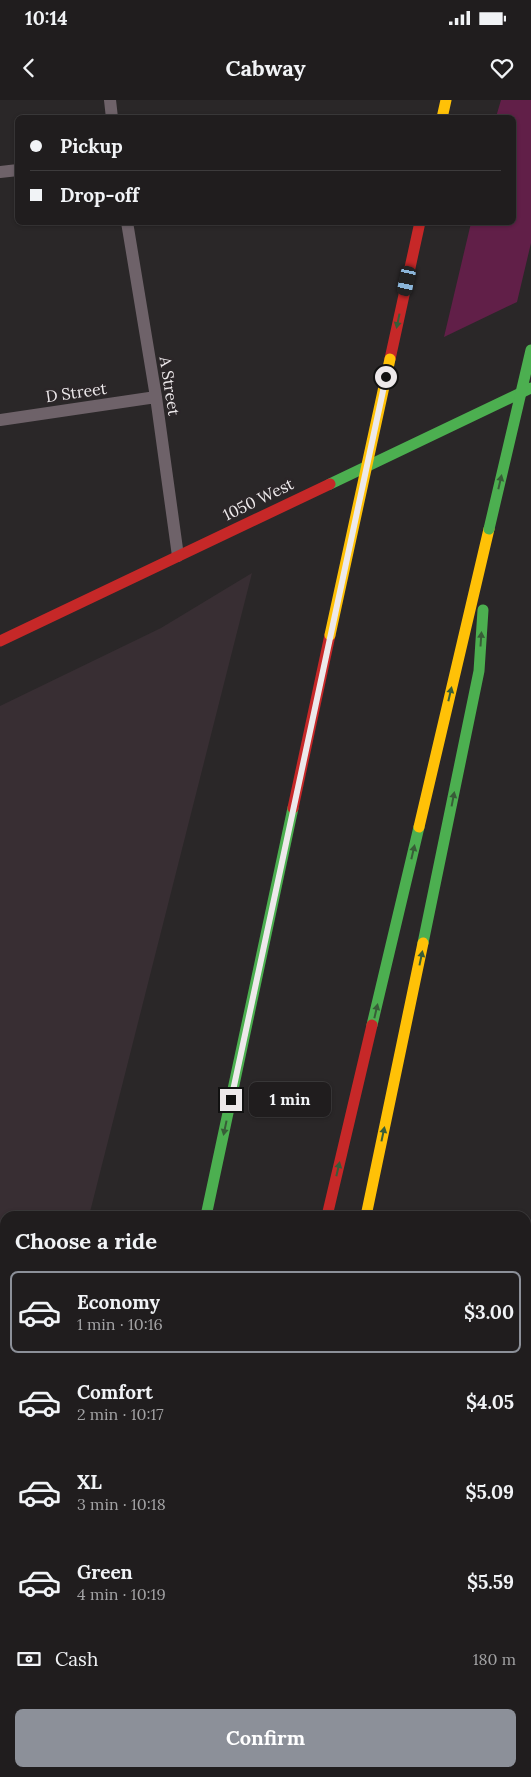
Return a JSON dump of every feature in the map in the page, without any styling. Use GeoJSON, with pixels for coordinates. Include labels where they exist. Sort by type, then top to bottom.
{"type":"FeatureCollection","features":[{"type":"Feature","properties":{"kind":"main road"},"geometry":{"type":"LineString","coordinates":[[443,115],[446,100]]}},
{"type":"Feature","properties":{"kind":"main road"},"geometry":{"type":"LineString","coordinates":[[207,1211],[419,225]]}},
{"type":"Feature","properties":{"kind":"main road"},"geometry":{"type":"LineString","coordinates":[[328,1211],[531,350]]}},
{"type":"Feature","properties":{"kind":"main road","name":"1050 West"},"geometry":{"type":"LineString","coordinates":[[0,641],[531,388]]}},
{"type":"Feature","properties":{"kind":"main road"},"geometry":{"type":"LineString","coordinates":[[367,1211],[479,671],[489,529]]}},
{"type":"Feature","properties":{"kind":"lane"},"geometry":{"type":"LineString","coordinates":[[110,100],[112,115]]}},
{"type":"Feature","properties":{"kind":"lane"},"geometry":{"type":"LineString","coordinates":[[0,172],[15,170]]}},
{"type":"Feature","properties":{"kind":"lane","name":"A Street"},"geometry":{"type":"LineString","coordinates":[[127,225],[156,397],[178,556]]}},
{"type":"Feature","properties":{"kind":"lane","name":"D Street"},"geometry":{"type":"LineString","coordinates":[[0,420],[156,397]]}},
{"type":"Feature","properties":{"kind":"shaded area"},"geometry":{"type":"Polygon","coordinates":[[[501,100],[531,100],[531,243],[517,302],[444,337],[471,225],[516,225],[516,115],[497,115],[501,100]]]}},
{"type":"Feature","properties":{"kind":"shaded area"},"geometry":{"type":"Polygon","coordinates":[[[252,573],[90,1211],[0,1211],[0,706],[161,628],[252,573]]]}},
{"type":"Feature","properties":{"kind":"traffic: fast"},"geometry":{"type":"LineString","coordinates":[[489,529],[531,350]]}},
{"type":"Feature","properties":{"kind":"traffic: fast"},"geometry":{"type":"LineString","coordinates":[[330,484],[531,388]]}},
{"type":"Feature","properties":{"kind":"traffic: fast"},"geometry":{"type":"LineString","coordinates":[[423,943],[479,671],[483,610]]}},
{"type":"Feature","properties":{"kind":"traffic: fast"},"geometry":{"type":"LineString","coordinates":[[207,1211],[293,808]]}},
{"type":"Feature","properties":{"kind":"traffic: fast"},"geometry":{"type":"LineString","coordinates":[[372,1025],[419,827]]}},
{"type":"Feature","properties":{"kind":"traffic: slow"},"geometry":{"type":"LineString","coordinates":[[443,115],[446,100]]}},
{"type":"Feature","properties":{"kind":"traffic: slow"},"geometry":{"type":"LineString","coordinates":[[330,635],[390,359]]}},
{"type":"Feature","properties":{"kind":"traffic: slow"},"geometry":{"type":"LineString","coordinates":[[419,827],[489,529]]}},
{"type":"Feature","properties":{"kind":"traffic: slow"},"geometry":{"type":"LineString","coordinates":[[367,1211],[423,943]]}},
{"type":"Feature","properties":{"kind":"traffic: jam"},"geometry":{"type":"LineString","coordinates":[[390,359],[419,225]]}},
{"type":"Feature","properties":{"kind":"traffic: jam"},"geometry":{"type":"LineString","coordinates":[[0,641],[330,484]]}},
{"type":"Feature","properties":{"kind":"traffic: jam"},"geometry":{"type":"LineString","coordinates":[[293,808],[330,635]]}},
{"type":"Feature","properties":{"kind":"traffic: jam"},"geometry":{"type":"LineString","coordinates":[[328,1211],[372,1025]]}},
{"type":"Feature","properties":{"kind":"route"},"geometry":{"type":"LineString","coordinates":[[231,1100],[386,377]]}}]}
